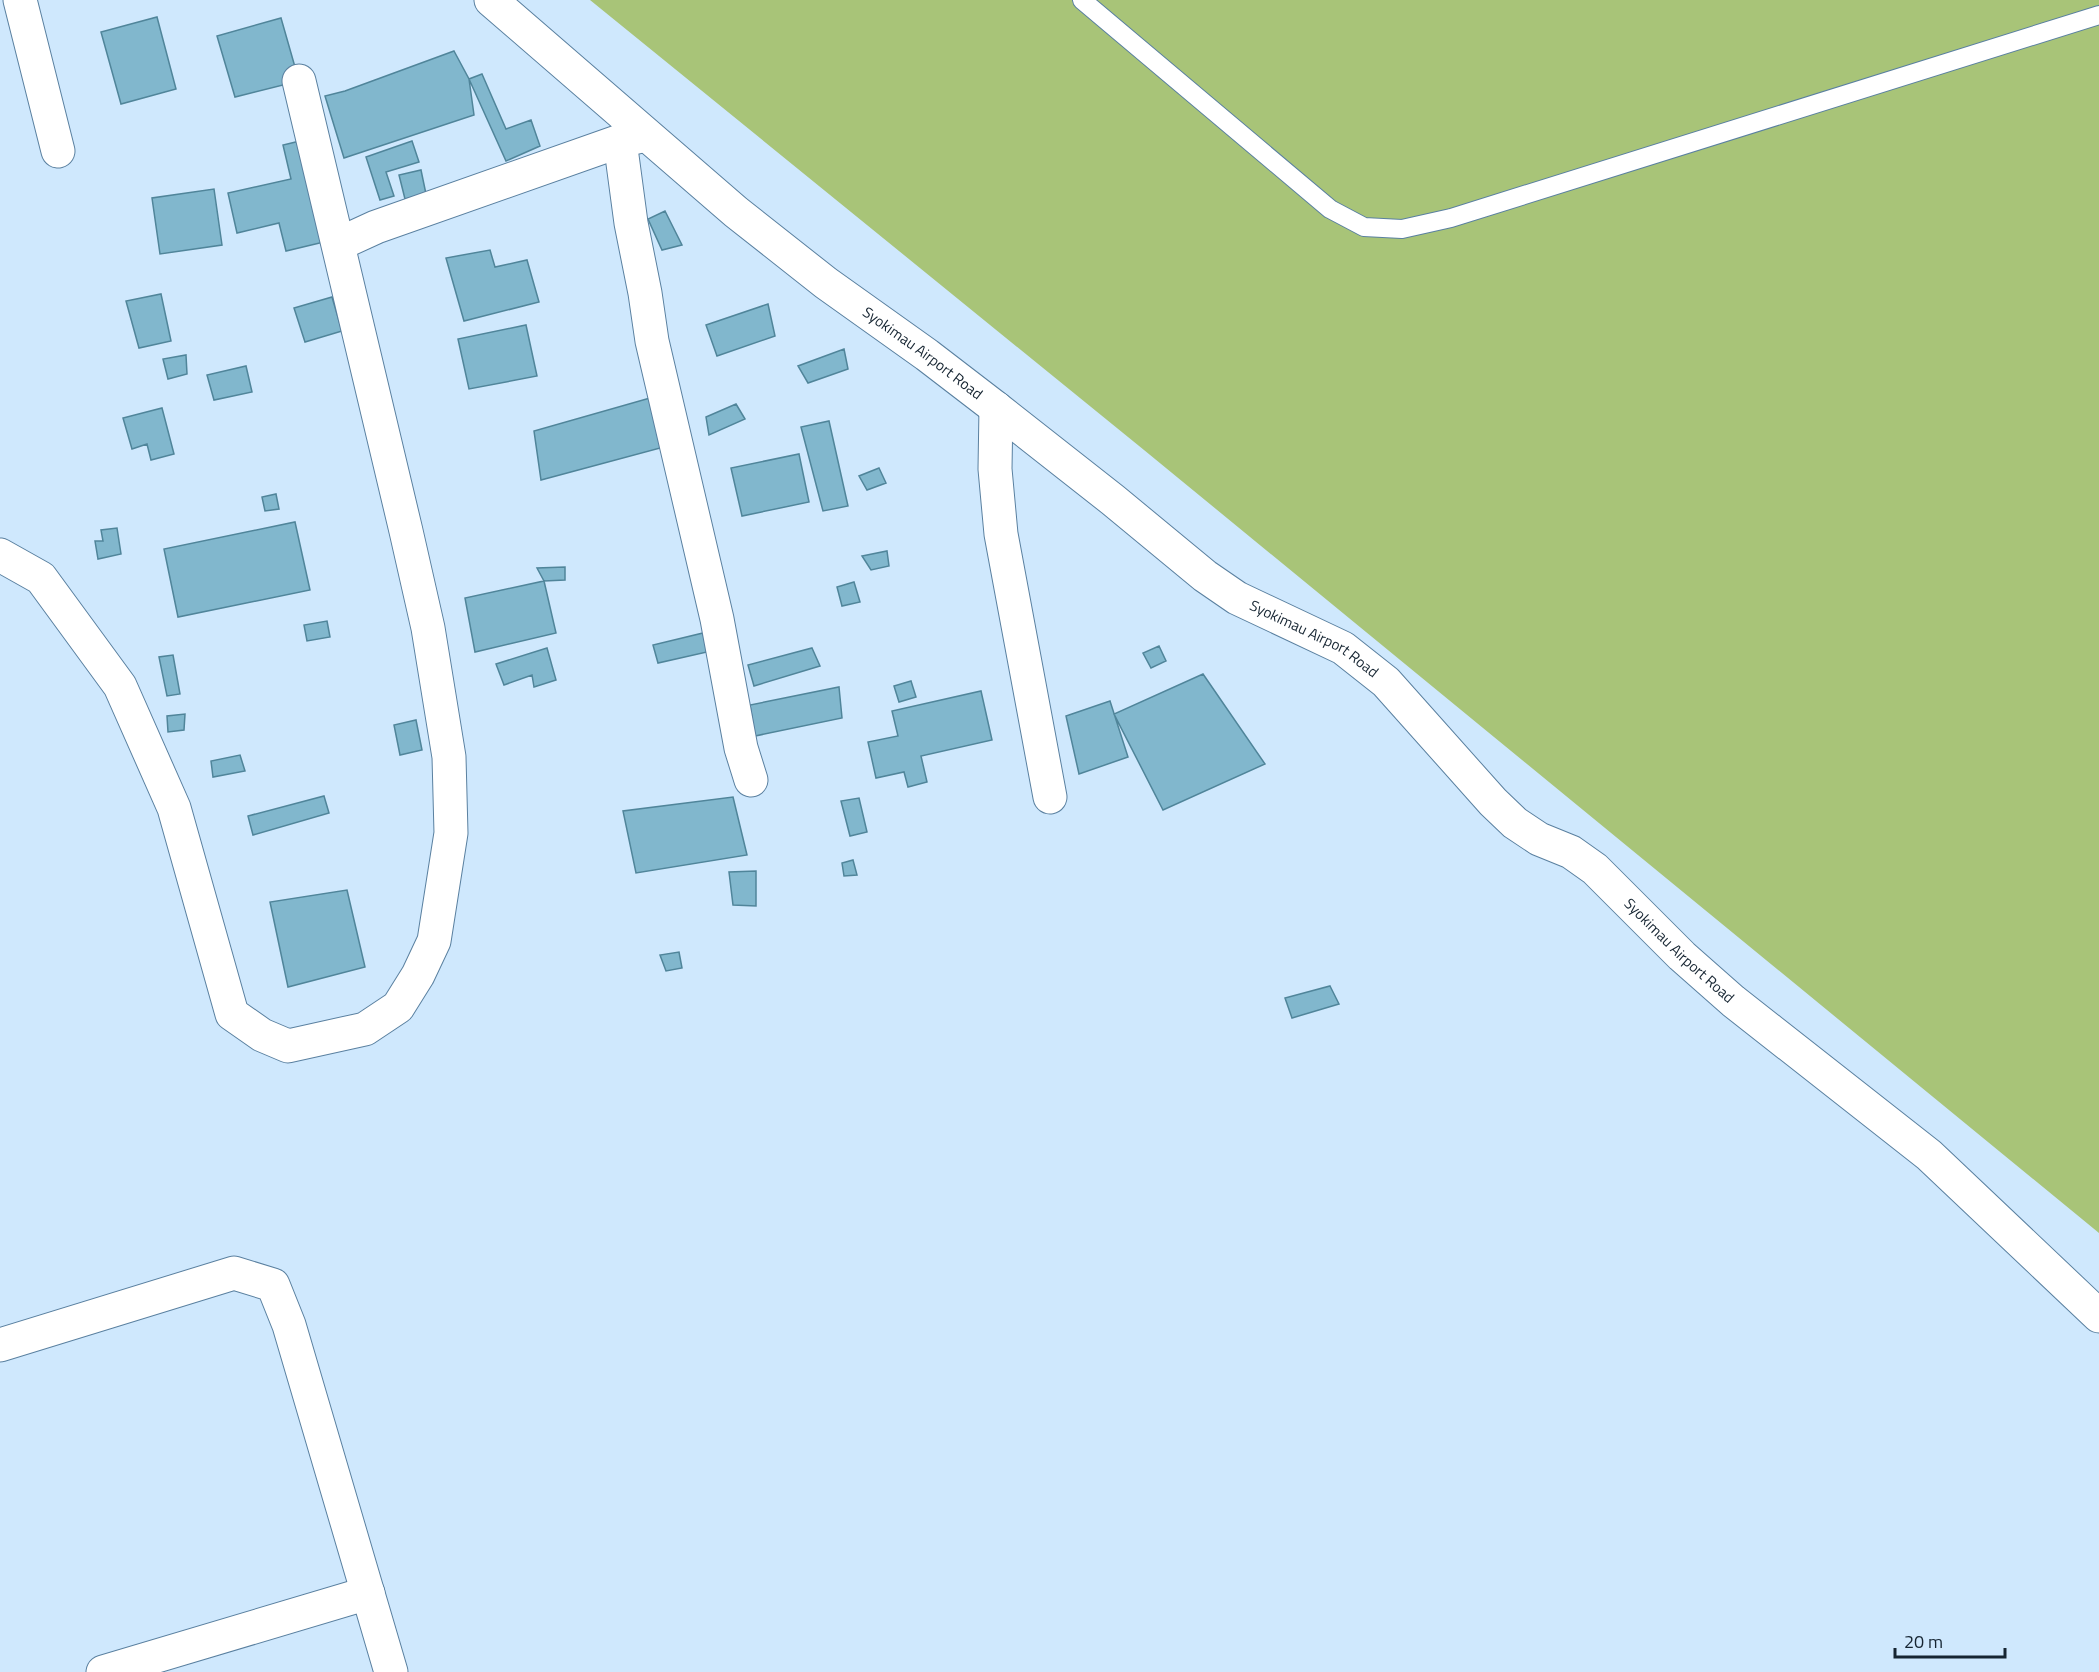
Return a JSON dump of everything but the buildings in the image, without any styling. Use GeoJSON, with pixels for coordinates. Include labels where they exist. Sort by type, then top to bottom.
{"type":"FeatureCollection","features":[{"type":"Feature","properties":{"kind":"street"},"geometry":{"type":"LineString","coordinates":[[20,0],[58,151]]}},
{"type":"Feature","properties":{"kind":"street","name":"Syokimau Airport Road"},"geometry":{"type":"LineString","coordinates":[[491,0],[634,138],[736,212],[826,283],[927,355],[1113,500],[1205,576],[1237,598],[1343,648],[1367,665],[1386,682],[1479,787],[1515,823],[1539,839],[1571,852],[1594,869],[1682,956],[1733,1001],[1929,1155],[2099,1316]]}},
{"type":"Feature","properties":{"kind":"street"},"geometry":{"type":"LineString","coordinates":[[0,555],[42,578],[120,686],[174,808],[232,1014],[262,1035],[288,1046],[365,1029],[399,1007],[434,941],[450,833],[449,757],[426,617],[300,81]]}},
{"type":"Feature","properties":{"kind":"street"},"geometry":{"type":"LineString","coordinates":[[339,244],[376,227],[634,138],[631,222],[652,341],[717,619],[741,748],[751,780]]}},
{"type":"Feature","properties":{"kind":"street"},"geometry":{"type":"LineString","coordinates":[[996,408],[995,469],[1001,534],[1050,797]]}},
{"type":"Feature","properties":{"kind":"street"},"geometry":{"type":"LineString","coordinates":[[0,1345],[234,1273],[273,1285],[289,1325],[391,1672]]}},
{"type":"Feature","properties":{"kind":"street"},"geometry":{"type":"LineString","coordinates":[[103,1672],[368,1593]]}},
{"type":"Feature","properties":{"kind":"lane"},"geometry":{"type":"LineString","coordinates":[[1082,0],[1330,209],[1365,227],[1402,229],[1463,214],[2099,15]]}},
{"type":"Feature","properties":{"kind":"green space"},"geometry":{"type":"Polygon","coordinates":[[[590,0],[2099,0],[2099,1233],[1144,450],[590,0]]]}}]}
